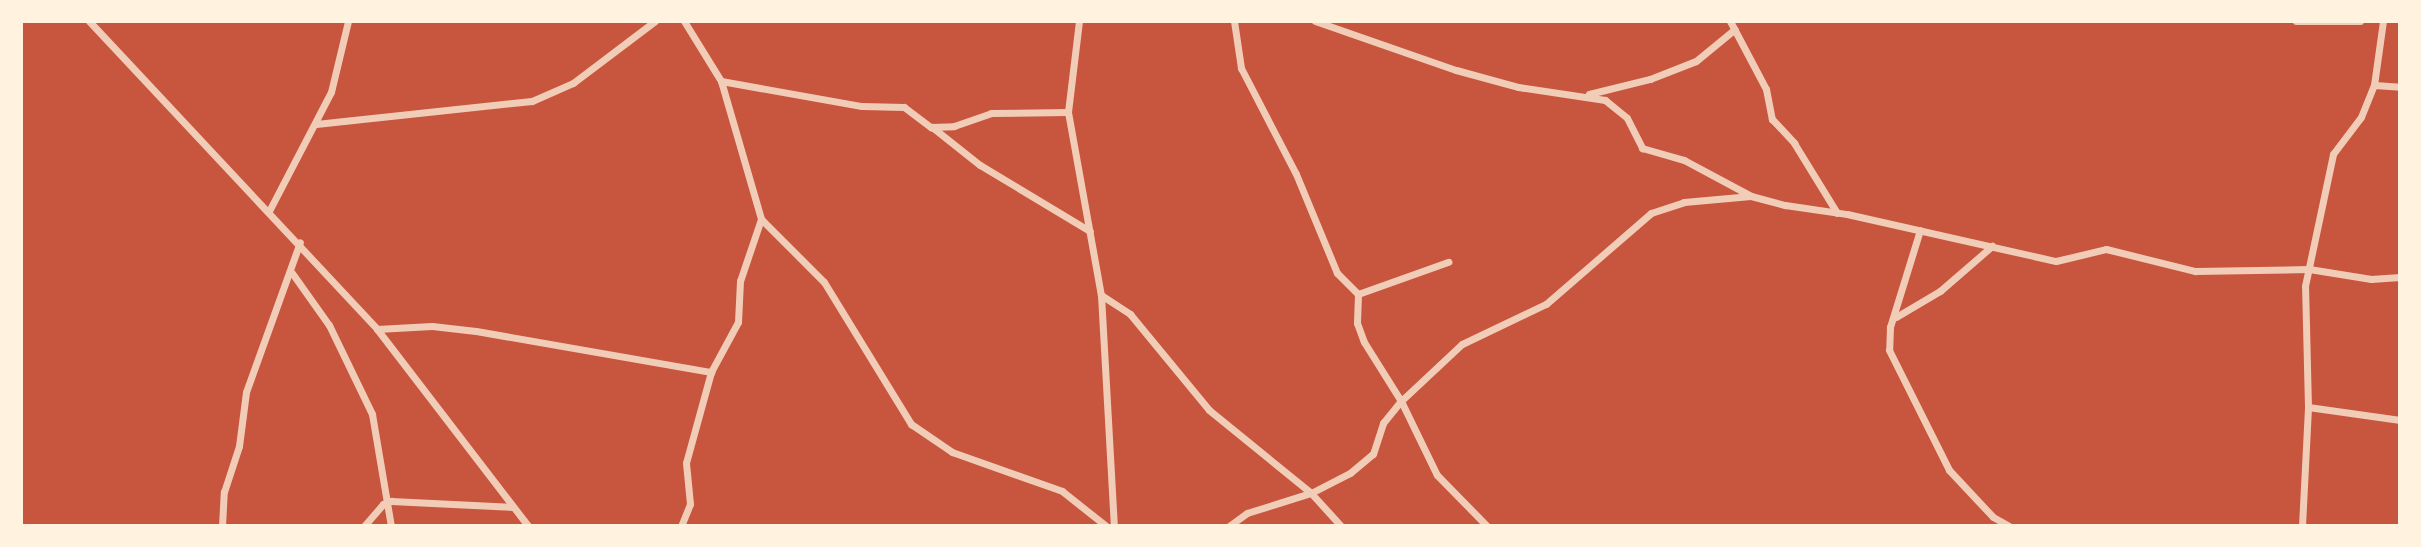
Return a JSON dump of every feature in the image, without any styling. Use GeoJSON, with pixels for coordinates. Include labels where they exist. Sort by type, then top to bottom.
{"type":"FeatureCollection","features":[{"type":"Feature","properties":{"kind":"street"},"geometry":{"type":"LineString","coordinates":[[89,21],[300,242],[377,329],[527,526]]}},
{"type":"Feature","properties":{"kind":"street"},"geometry":{"type":"LineString","coordinates":[[269,211],[331,92],[348,21]]}},
{"type":"Feature","properties":{"kind":"street"},"geometry":{"type":"LineString","coordinates":[[316,124],[532,101],[573,83],[655,21]]}},
{"type":"Feature","properties":{"kind":"street"},"geometry":{"type":"LineString","coordinates":[[684,21],[721,81],[761,219],[824,282],[911,424],[952,452],[1062,491],[1106,526]]}},
{"type":"Feature","properties":{"kind":"street"},"geometry":{"type":"LineString","coordinates":[[1079,21],[1068,112],[1074,163],[1101,295],[1114,526]]}},
{"type":"Feature","properties":{"kind":"street"},"geometry":{"type":"LineString","coordinates":[[1234,21],[1241,68],[1296,174],[1337,273],[1357,294],[1357,323],[1364,342],[1401,401],[1437,475],[1487,526]]}},
{"type":"Feature","properties":{"kind":"street"},"geometry":{"type":"LineString","coordinates":[[1315,21],[1456,70],[1518,87],[1585,95],[1622,112],[1642,148],[1684,160],[1751,196]]}},
{"type":"Feature","properties":{"kind":"street"},"geometry":{"type":"LineString","coordinates":[[1730,21],[1766,89],[1772,119],[1794,143],[1836,213]]}},
{"type":"Feature","properties":{"kind":"street"},"geometry":{"type":"LineString","coordinates":[[2296,21],[2360,21]]}},
{"type":"Feature","properties":{"kind":"street"},"geometry":{"type":"LineString","coordinates":[[2302,526],[2308,407],[2305,286],[2333,154],[2361,117],[2374,85],[2383,21]]}},
{"type":"Feature","properties":{"kind":"street"},"geometry":{"type":"LineString","coordinates":[[1585,95],[1650,79],[1696,61],[1734,29]]}},
{"type":"Feature","properties":{"kind":"street"},"geometry":{"type":"LineString","coordinates":[[721,81],[862,106],[904,107],[980,165],[1090,231]]}},
{"type":"Feature","properties":{"kind":"street"},"geometry":{"type":"LineString","coordinates":[[2374,85],[2400,87]]}},
{"type":"Feature","properties":{"kind":"street"},"geometry":{"type":"LineString","coordinates":[[931,127],[954,126],[991,113],[1068,112]]}},
{"type":"Feature","properties":{"kind":"street"},"geometry":{"type":"LineString","coordinates":[[1229,526],[1247,513],[1311,493],[1350,473],[1373,454],[1383,423],[1401,401],[1462,344],[1546,304],[1651,213],[1684,202],[1751,196],[2056,261],[2106,248],[2195,271],[2309,269],[2371,279],[2400,277]]}},
{"type":"Feature","properties":{"kind":"street"},"geometry":{"type":"LineString","coordinates":[[681,526],[690,504],[686,463],[711,372],[738,322],[740,281],[761,219]]}},
{"type":"Feature","properties":{"kind":"street"},"geometry":{"type":"LineString","coordinates":[[1920,230],[1896,317],[1887,339],[1889,349],[1949,470],[1993,517],[2010,526]]}},
{"type":"Feature","properties":{"kind":"street"},"geometry":{"type":"LineString","coordinates":[[222,526],[224,492],[239,446],[250,377],[292,273],[300,242]]}},
{"type":"Feature","properties":{"kind":"street"},"geometry":{"type":"LineString","coordinates":[[1896,317],[1940,291],[1992,246]]}},
{"type":"Feature","properties":{"kind":"street"},"geometry":{"type":"LineString","coordinates":[[1357,294],[1448,262]]}},
{"type":"Feature","properties":{"kind":"street"},"geometry":{"type":"LineString","coordinates":[[292,273],[323,314],[372,414],[391,526]]}},
{"type":"Feature","properties":{"kind":"street"},"geometry":{"type":"LineString","coordinates":[[1101,295],[1130,314],[1209,410],[1311,493],[1341,526]]}},
{"type":"Feature","properties":{"kind":"street"},"geometry":{"type":"LineString","coordinates":[[377,329],[432,326],[465,330],[711,372]]}},
{"type":"Feature","properties":{"kind":"street"},"geometry":{"type":"LineString","coordinates":[[2308,407],[2400,420]]}},
{"type":"Feature","properties":{"kind":"street"},"geometry":{"type":"LineString","coordinates":[[364,526],[386,502],[513,507]]}}]}
